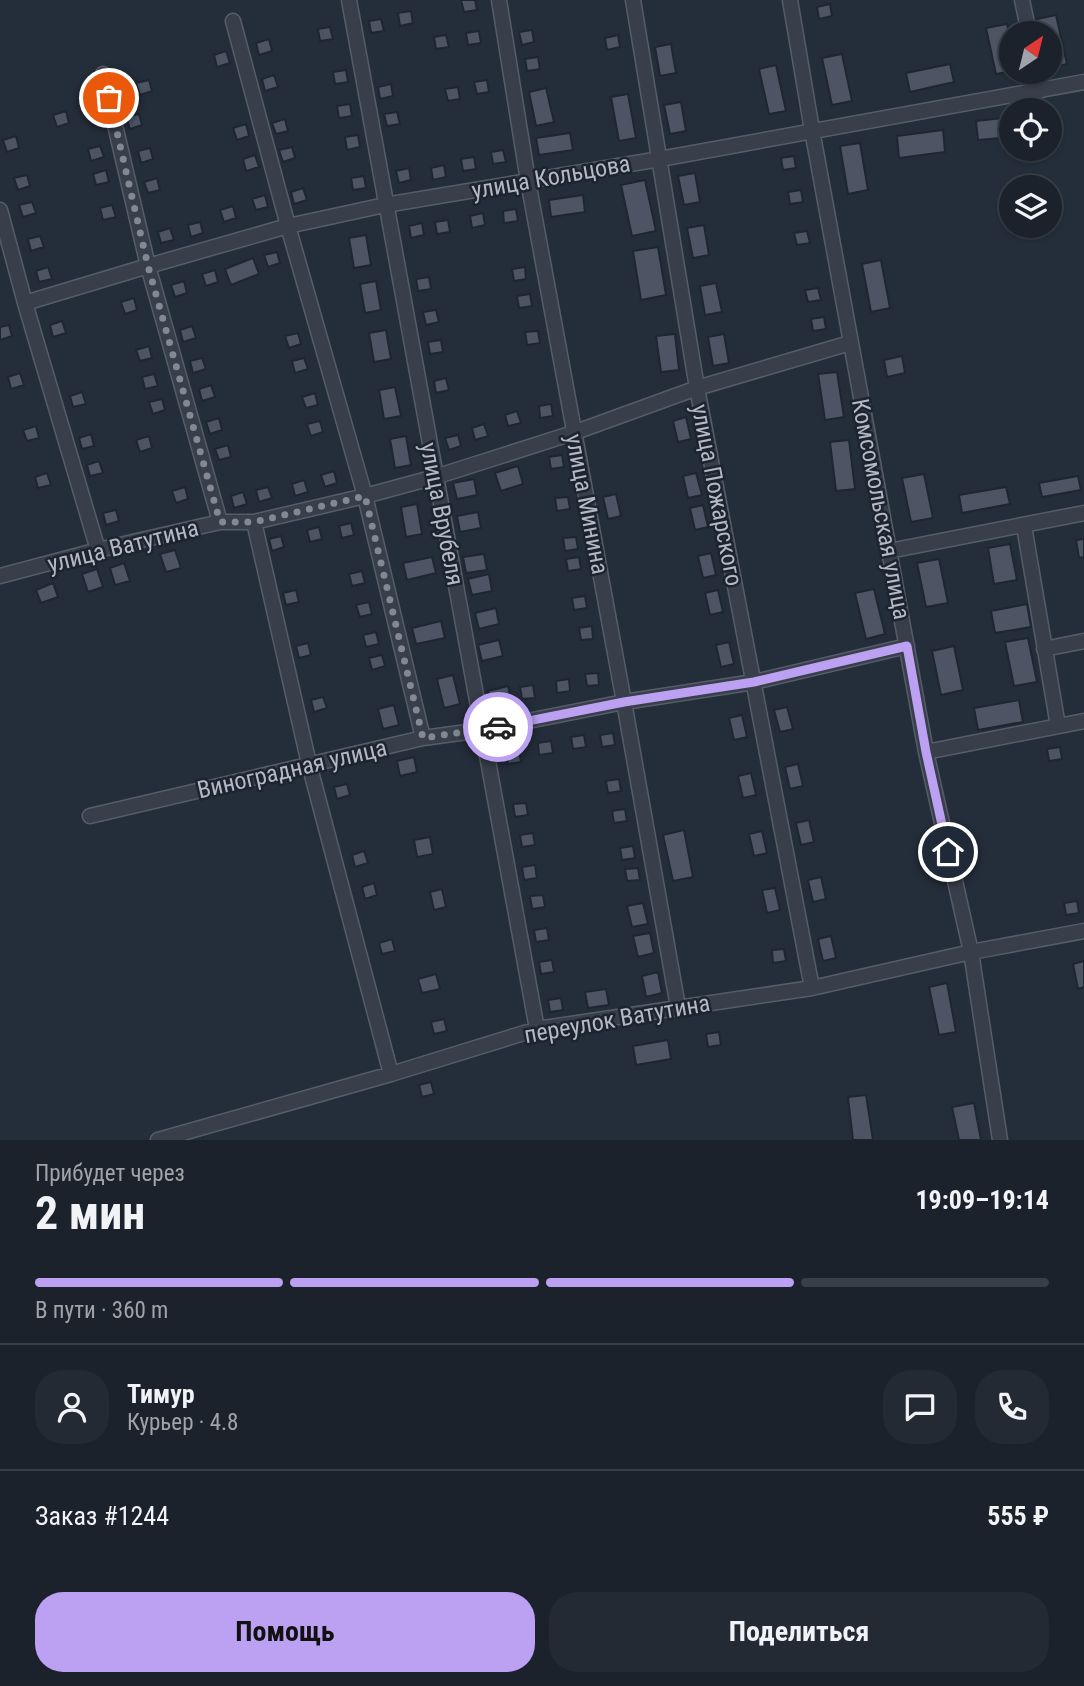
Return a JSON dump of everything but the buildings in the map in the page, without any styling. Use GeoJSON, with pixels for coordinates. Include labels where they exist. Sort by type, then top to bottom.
{"type":"FeatureCollection","features":[{"type":"Feature","properties":{"kind":"street","name":"улица Врубеля"},"geometry":{"type":"LineString","coordinates":[[349,0],[537,1029]]}},
{"type":"Feature","properties":{"kind":"street","name":"улица Минина"},"geometry":{"type":"LineString","coordinates":[[499,0],[528,181],[678,1007]]}},
{"type":"Feature","properties":{"kind":"street","name":"улица Пожарского"},"geometry":{"type":"LineString","coordinates":[[633,0],[696,388],[812,988]]}},
{"type":"Feature","properties":{"kind":"street","name":"Комсомольская улица"},"geometry":{"type":"LineString","coordinates":[[790,0],[811,130],[926,752],[971,952],[1000,1140]]}},
{"type":"Feature","properties":{"kind":"street"},"geometry":{"type":"LineString","coordinates":[[1022,0],[1026,21]]}},
{"type":"Feature","properties":{"kind":"street"},"geometry":{"type":"LineString","coordinates":[[233,21],[365,496],[423,738]]}},
{"type":"Feature","properties":{"kind":"street"},"geometry":{"type":"LineString","coordinates":[[103,74],[148,266],[220,522]]}},
{"type":"Feature","properties":{"kind":"street","name":"улица Кольцова"},"geometry":{"type":"LineString","coordinates":[[25,303],[288,226],[385,205],[660,159],[1084,82]]}},
{"type":"Feature","properties":{"kind":"street"},"geometry":{"type":"LineString","coordinates":[[1039,84],[1040,90]]}},
{"type":"Feature","properties":{"kind":"street"},"geometry":{"type":"LineString","coordinates":[[0,211],[98,550]]}},
{"type":"Feature","properties":{"kind":"street","name":"улица Ватутина"},"geometry":{"type":"LineString","coordinates":[[0,576],[220,522],[254,522],[435,477],[573,433],[696,388],[850,343]]}},
{"type":"Feature","properties":{"kind":"street"},"geometry":{"type":"LineString","coordinates":[[889,551],[1084,513]]}},
{"type":"Feature","properties":{"kind":"street"},"geometry":{"type":"LineString","coordinates":[[254,522],[309,764],[391,1074]]}},
{"type":"Feature","properties":{"kind":"street"},"geometry":{"type":"LineString","coordinates":[[1024,526],[1058,726]]}},
{"type":"Feature","properties":{"kind":"street"},"geometry":{"type":"LineString","coordinates":[[1044,649],[1084,641]]}},
{"type":"Feature","properties":{"kind":"street","name":"Виноградная улица"},"geometry":{"type":"LineString","coordinates":[[90,816],[423,738],[754,682],[907,646]]}},
{"type":"Feature","properties":{"kind":"street"},"geometry":{"type":"LineString","coordinates":[[926,752],[1084,721]]}},
{"type":"Feature","properties":{"kind":"street","name":"переулок Ватутина"},"geometry":{"type":"LineString","coordinates":[[158,1140],[391,1074],[537,1029],[812,988],[971,952],[1084,931]]}},
{"type":"Feature","properties":{"kind":"way so far"},"geometry":{"type":"LineString","coordinates":[[109,98],[148,266],[220,522],[254,522],[365,496],[423,738],[498,727]]}},
{"type":"Feature","properties":{"kind":"route"},"geometry":{"type":"LineString","coordinates":[[498,727],[624,702],[754,682],[907,646],[948,852]]}}]}
